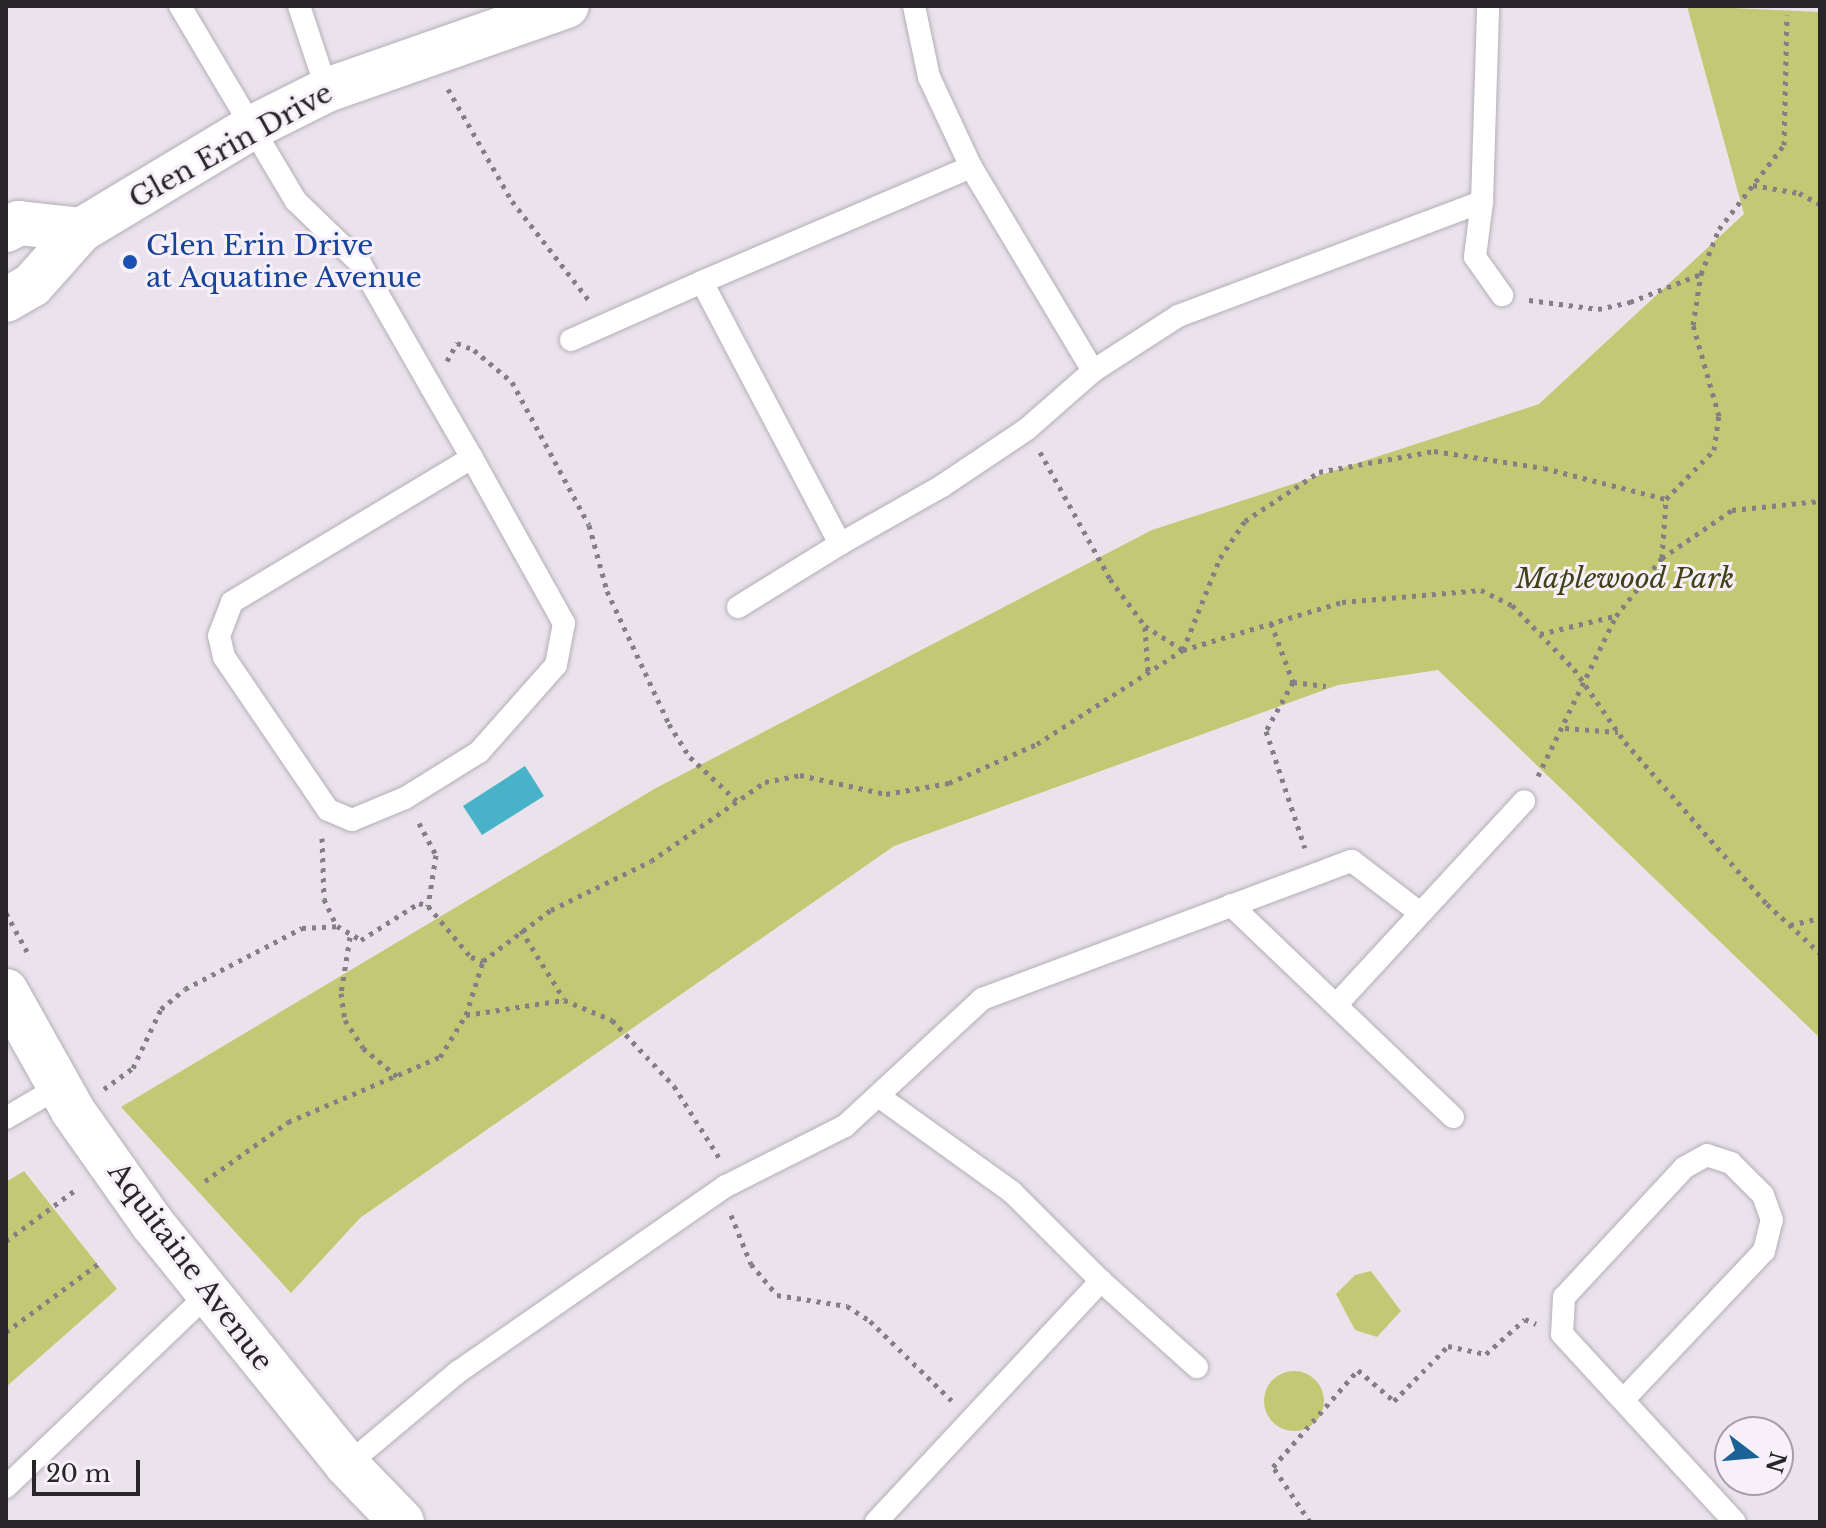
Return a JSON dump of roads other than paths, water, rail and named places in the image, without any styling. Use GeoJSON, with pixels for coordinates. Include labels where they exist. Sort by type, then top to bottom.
{"type":"FeatureCollection","features":[{"type":"Feature","properties":{"kind":"street","name":"Glen Erin Drive"},"geometry":{"type":"LineString","coordinates":[[6,300],[32,285],[81,230],[251,128],[327,90],[567,6]]}},
{"type":"Feature","properties":{"kind":"street"},"geometry":{"type":"LineString","coordinates":[[6,230],[19,223],[81,230]]}},
{"type":"Feature","properties":{"kind":"street","name":"Aquitaine Avenue"},"geometry":{"type":"LineString","coordinates":[[6,991],[66,1099],[207,1295],[347,1465],[402,1522]]}},
{"type":"Feature","properties":{"kind":"lane"},"geometry":{"type":"LineString","coordinates":[[180,6],[296,201],[360,263],[472,458],[564,623],[556,665],[479,752],[405,798],[352,820],[328,810],[224,657],[219,636],[232,602],[472,458]]}},
{"type":"Feature","properties":{"kind":"lane"},"geometry":{"type":"LineString","coordinates":[[299,6],[327,90]]}},
{"type":"Feature","properties":{"kind":"lane"},"geometry":{"type":"LineString","coordinates":[[914,6],[929,77],[971,167],[1093,371]]}},
{"type":"Feature","properties":{"kind":"lane"},"geometry":{"type":"LineString","coordinates":[[1488,6],[1482,202],[1475,257],[1502,295]]}},
{"type":"Feature","properties":{"kind":"lane"},"geometry":{"type":"LineString","coordinates":[[571,340],[971,167]]}},
{"type":"Feature","properties":{"kind":"lane"},"geometry":{"type":"LineString","coordinates":[[738,607],[942,486],[1027,429],[1093,371],[1178,316],[1482,202]]}},
{"type":"Feature","properties":{"kind":"lane"},"geometry":{"type":"LineString","coordinates":[[702,282],[840,544]]}},
{"type":"Feature","properties":{"kind":"lane"},"geometry":{"type":"LineString","coordinates":[[1337,1004],[1524,801]]}},
{"type":"Feature","properties":{"kind":"lane"},"geometry":{"type":"LineString","coordinates":[[347,1465],[458,1372],[713,1194],[845,1126],[880,1097],[982,999],[1352,861],[1420,913]]}},
{"type":"Feature","properties":{"kind":"lane"},"geometry":{"type":"LineString","coordinates":[[1231,905],[1453,1117]]}},
{"type":"Feature","properties":{"kind":"lane"},"geometry":{"type":"LineString","coordinates":[[880,1097],[1012,1192],[1101,1281],[1197,1367]]}},
{"type":"Feature","properties":{"kind":"lane"},"geometry":{"type":"LineString","coordinates":[[6,1118],[66,1099]]}},
{"type":"Feature","properties":{"kind":"lane"},"geometry":{"type":"LineString","coordinates":[[1625,1398],[1764,1251],[1772,1220],[1763,1195],[1731,1163],[1707,1155],[1684,1168],[1564,1297],[1562,1334],[1625,1398],[1735,1522]]}},
{"type":"Feature","properties":{"kind":"lane"},"geometry":{"type":"LineString","coordinates":[[876,1522],[1101,1281]]}},
{"type":"Feature","properties":{"kind":"lane"},"geometry":{"type":"LineString","coordinates":[[6,1487],[207,1295]]}},
{"type":"Feature","properties":{"kind":"water"},"geometry":{"type":"Polygon","coordinates":[[[525,766],[544,796],[482,835],[463,806],[525,766]]]}},
{"type":"Feature","properties":{"kind":"place","name":"Glen Erin Drive at Aquatine Avenue"},"geometry":{"type":"Point","coordinates":[130,262]}},
{"type":"Feature","properties":{"kind":"park label","name":"Maplewood Park"},"geometry":{"type":"Point","coordinates":[1625,579]}}]}
